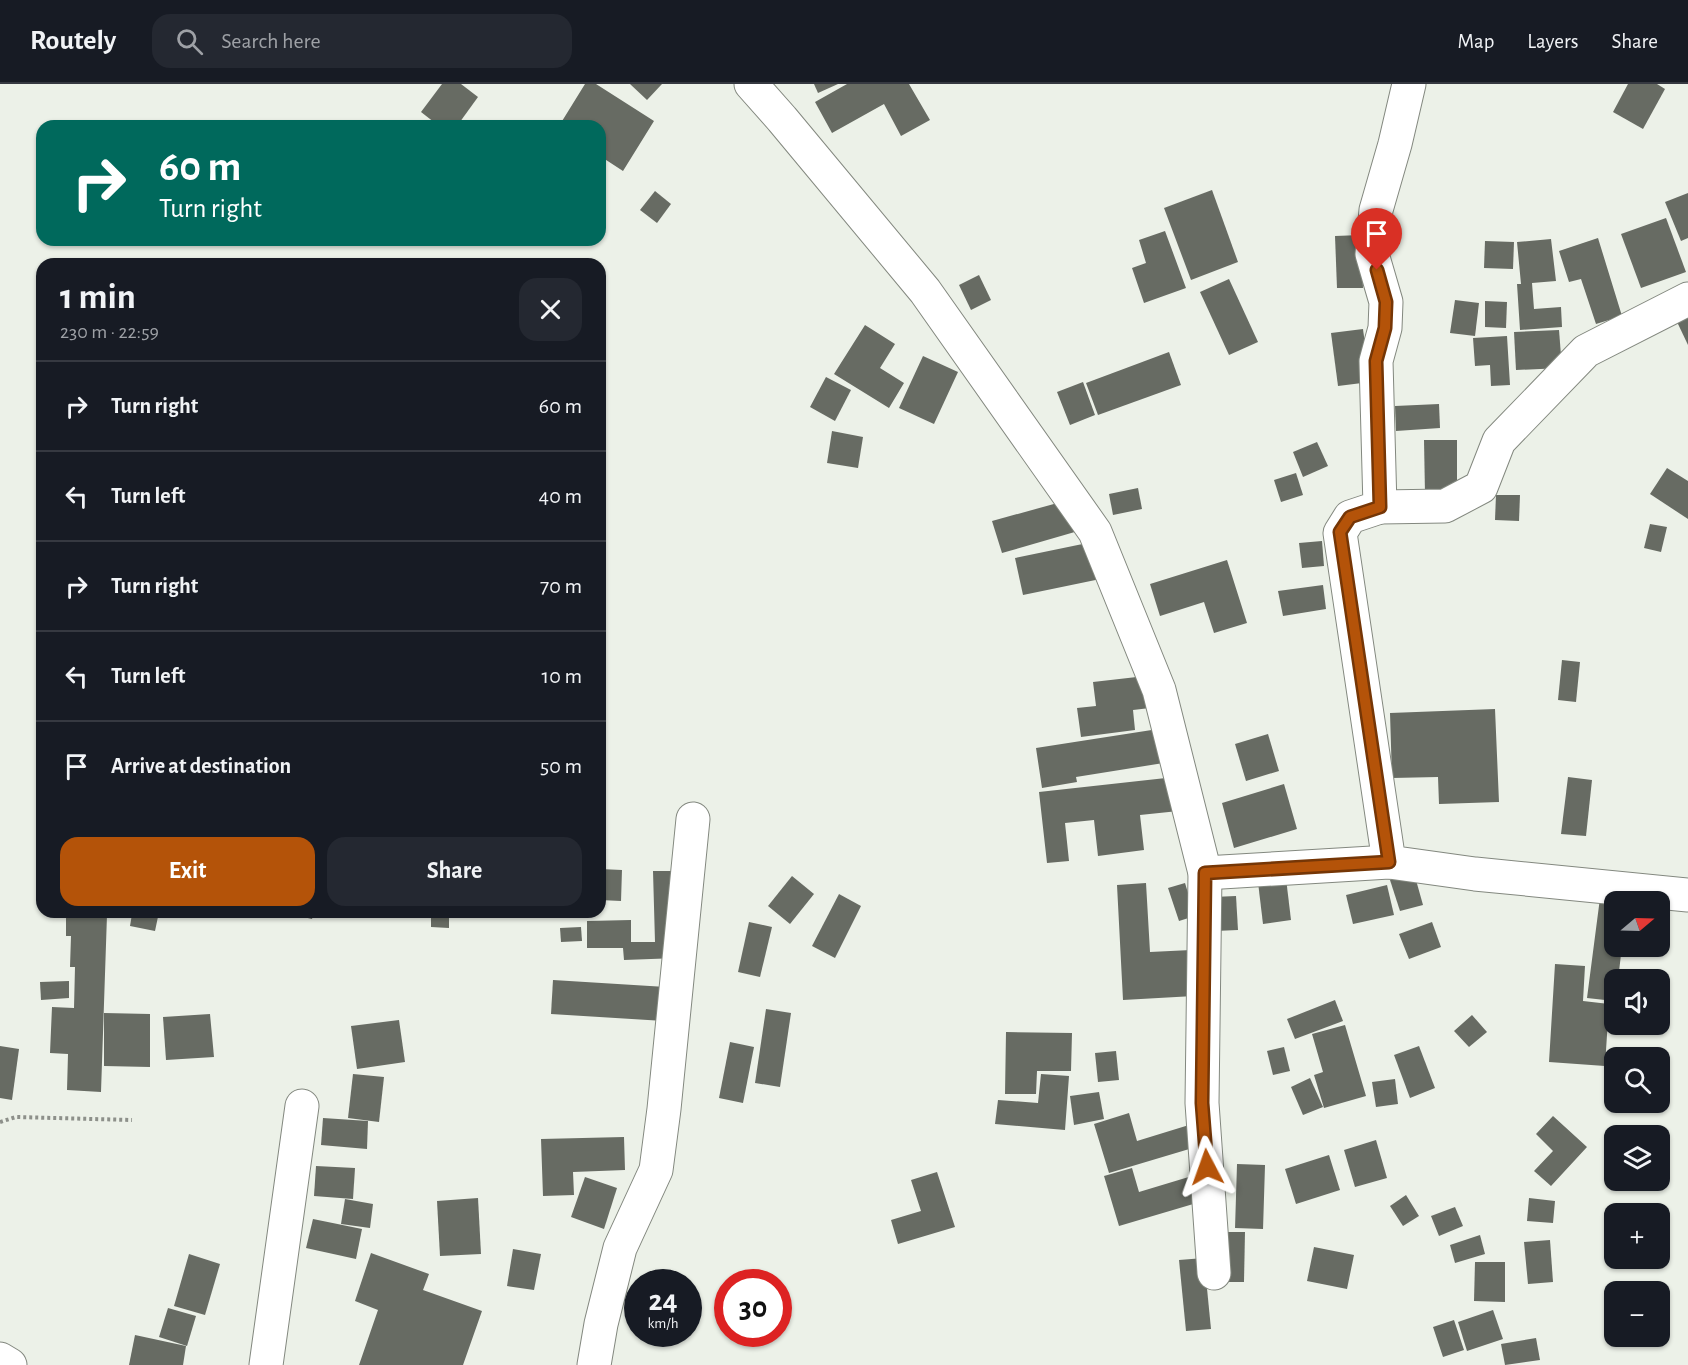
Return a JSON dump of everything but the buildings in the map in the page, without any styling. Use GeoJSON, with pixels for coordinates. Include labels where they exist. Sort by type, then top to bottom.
{"type":"FeatureCollection","features":[{"type":"Feature","properties":{"kind":"street"},"geometry":{"type":"LineString","coordinates":[[751,84],[925,291],[1095,532],[1159,690],[1205,873],[1202,1103],[1214,1273]]}},
{"type":"Feature","properties":{"kind":"street"},"geometry":{"type":"LineString","coordinates":[[1380,507],[1376,361],[1385,328],[1386,302],[1372,254],[1376,210],[1409,84]]}},
{"type":"Feature","properties":{"kind":"street"},"geometry":{"type":"LineString","coordinates":[[1389,862],[1340,532],[1350,517],[1380,507],[1445,506],[1481,487],[1499,441],[1586,351],[1688,299]]}},
{"type":"Feature","properties":{"kind":"street"},"geometry":{"type":"LineString","coordinates":[[594,1365],[601,1324],[620,1248],[656,1170],[693,819]]}},
{"type":"Feature","properties":{"kind":"street"},"geometry":{"type":"LineString","coordinates":[[1205,873],[1389,862],[1475,874],[1688,895]]}},
{"type":"Feature","properties":{"kind":"street"},"geometry":{"type":"LineString","coordinates":[[266,1365],[302,1106]]}},
{"type":"Feature","properties":{"kind":"street"},"geometry":{"type":"LineString","coordinates":[[0,1359],[10,1365]]}},
{"type":"Feature","properties":{"kind":"path"},"geometry":{"type":"LineString","coordinates":[[0,1122],[16,1117],[132,1120]]}},
{"type":"Feature","properties":{"kind":"route"},"geometry":{"type":"LineString","coordinates":[[1207,1167],[1202,1103],[1205,873],[1389,862],[1340,532],[1350,517],[1380,507],[1376,361],[1385,328],[1386,302],[1377,270]]}}]}
